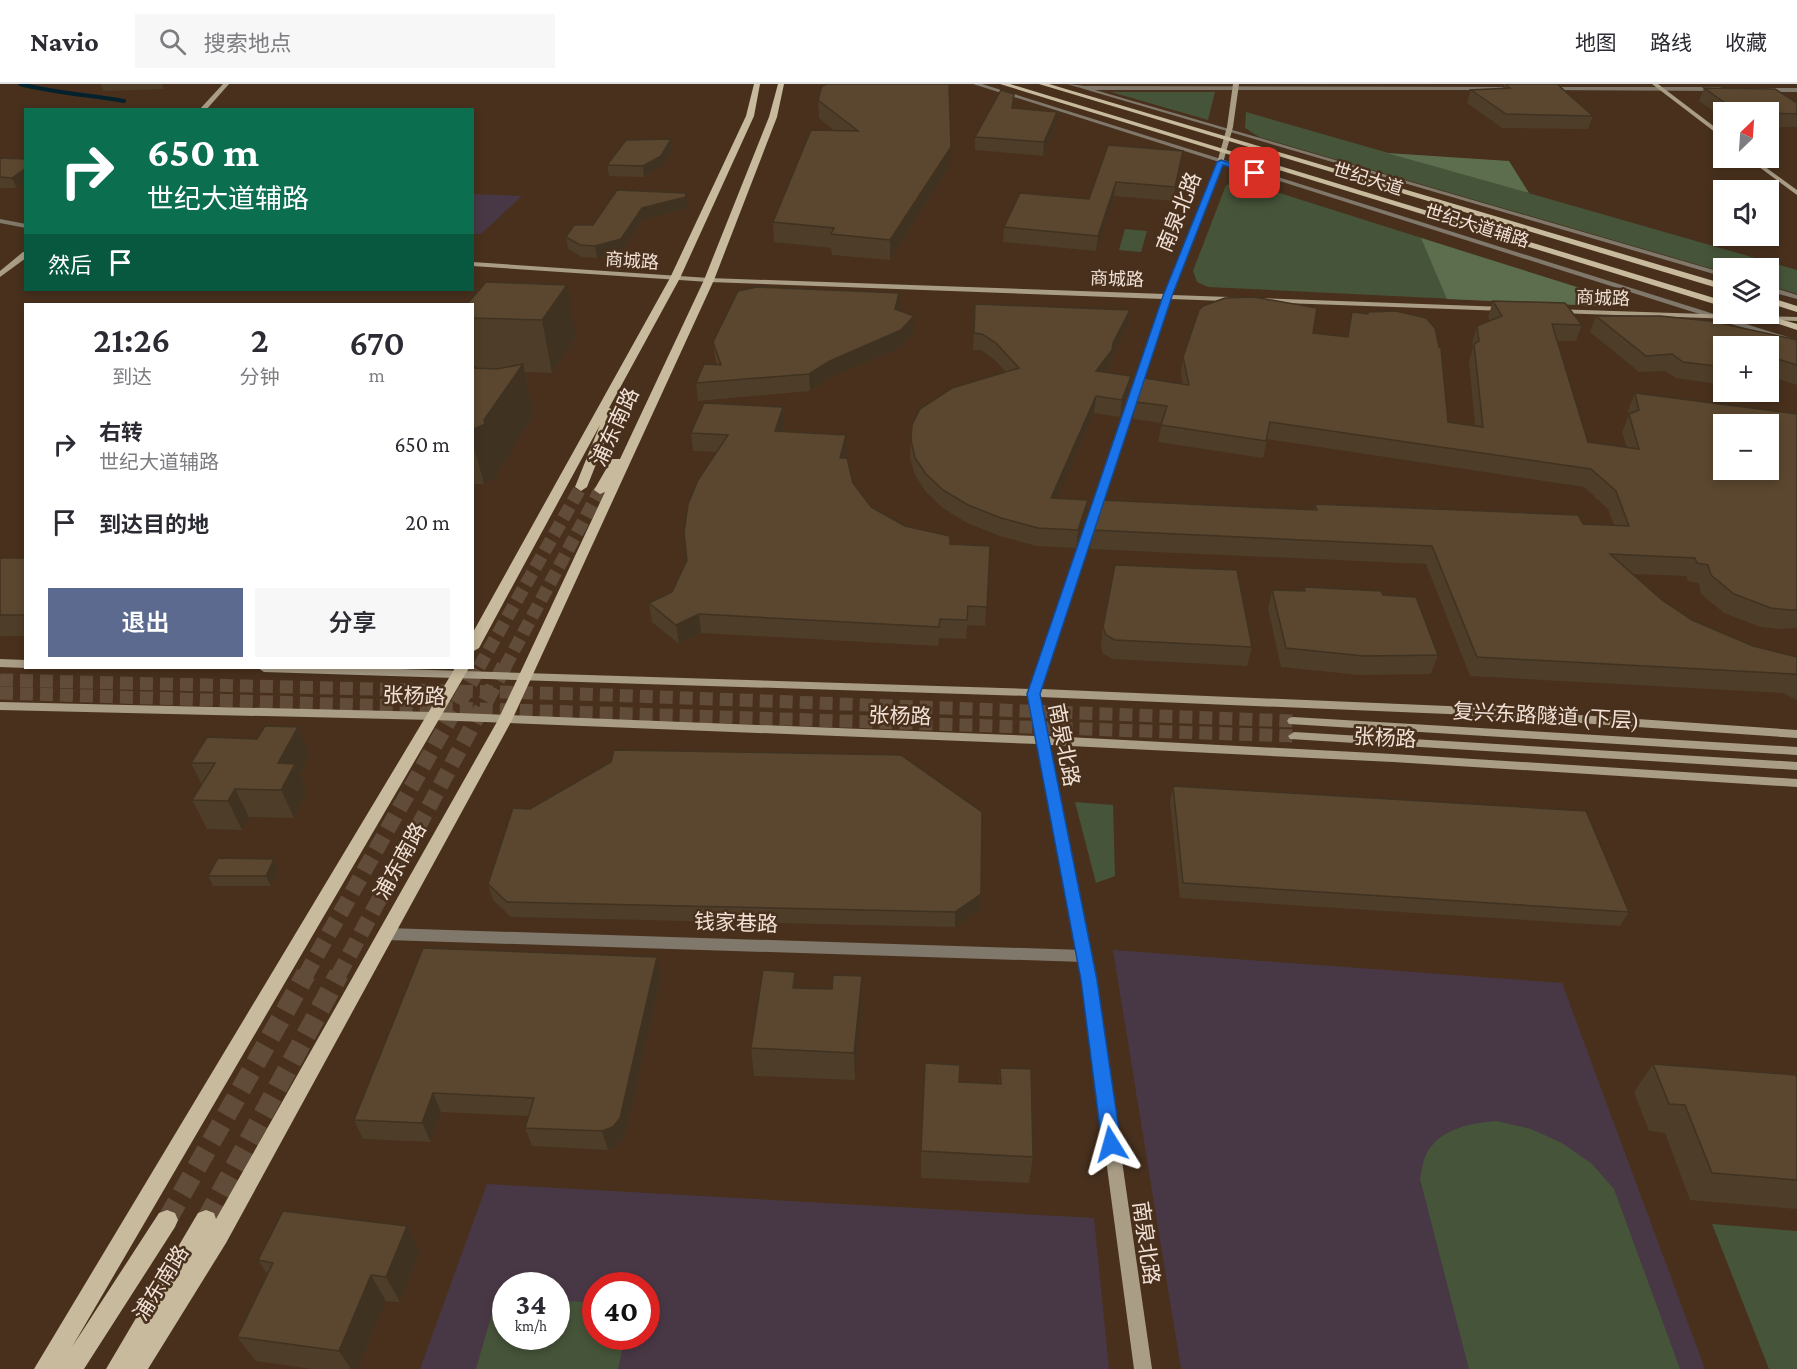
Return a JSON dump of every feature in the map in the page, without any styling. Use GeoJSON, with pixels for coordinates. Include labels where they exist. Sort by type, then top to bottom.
{"type":"FeatureCollection","features":[{"type":"Feature","properties":{"kind":"main road","name":"浦东南路"},"geometry":{"type":"LineString","coordinates":[[474,644],[675,278],[750,116],[757,84]]}},
{"type":"Feature","properties":{"kind":"main road","name":"浦东南路"},"geometry":{"type":"LineString","coordinates":[[135,1369],[218,1236],[505,720],[709,280],[773,117],[781,84]]}},
{"type":"Feature","properties":{"kind":"main road","name":"世纪大道"},"geometry":{"type":"LineString","coordinates":[[1003,84],[1713,301]]}},
{"type":"Feature","properties":{"kind":"main road","name":"世纪大道"},"geometry":{"type":"LineString","coordinates":[[1042,84],[1227,141],[1713,284]]}},
{"type":"Feature","properties":{"kind":"main road"},"geometry":{"type":"LineString","coordinates":[[1779,303],[1797,309]]}},
{"type":"Feature","properties":{"kind":"main road"},"geometry":{"type":"LineString","coordinates":[[1779,321],[1797,327]]}},
{"type":"Feature","properties":{"kind":"main road","name":"浦东南路"},"geometry":{"type":"LineString","coordinates":[[581,487],[633,356]]}},
{"type":"Feature","properties":{"kind":"main road","name":"浦东南路"},"geometry":{"type":"LineString","coordinates":[[600,490],[673,358]]}},
{"type":"Feature","properties":{"kind":"main road"},"geometry":{"type":"LineString","coordinates":[[46,1369],[461,670]]}},
{"type":"Feature","properties":{"kind":"main road","name":"浦东南路"},"geometry":{"type":"LineString","coordinates":[[71,1369],[167,1220]]}},
{"type":"Feature","properties":{"kind":"main road","name":"浦东南路"},"geometry":{"type":"LineString","coordinates":[[118,1369],[206,1220]]}},
{"type":"Feature","properties":{"kind":"street"},"geometry":{"type":"LineString","coordinates":[[204,108],[226,84]]}},
{"type":"Feature","properties":{"kind":"street","name":"世纪大道辅路"},"geometry":{"type":"LineString","coordinates":[[976,84],[1713,316]]}},
{"type":"Feature","properties":{"kind":"street","name":"世纪大道辅路"},"geometry":{"type":"LineString","coordinates":[[1070,84],[1713,272]]}},
{"type":"Feature","properties":{"kind":"street"},"geometry":{"type":"LineString","coordinates":[[1085,88],[1237,86],[1525,88]]}},
{"type":"Feature","properties":{"kind":"street","name":"南泉北路"},"geometry":{"type":"LineString","coordinates":[[1143,1369],[1084,956],[1034,694],[1168,296],[1221,162],[1237,86]]}},
{"type":"Feature","properties":{"kind":"street"},"geometry":{"type":"LineString","coordinates":[[1658,86],[1713,128]]}},
{"type":"Feature","properties":{"kind":"street"},"geometry":{"type":"LineString","coordinates":[[1536,88],[1658,86],[1733,89]]}},
{"type":"Feature","properties":{"kind":"street"},"geometry":{"type":"LineString","coordinates":[[1085,88],[1093,98]]}},
{"type":"Feature","properties":{"kind":"street"},"geometry":{"type":"LineString","coordinates":[[1756,90],[1797,90]]}},
{"type":"Feature","properties":{"kind":"street"},"geometry":{"type":"LineString","coordinates":[[1763,168],[1797,193]]}},
{"type":"Feature","properties":{"kind":"street"},"geometry":{"type":"LineString","coordinates":[[0,221],[24,226]]}},
{"type":"Feature","properties":{"kind":"street"},"geometry":{"type":"LineString","coordinates":[[0,275],[24,256]]}},
{"type":"Feature","properties":{"kind":"street","name":"商城路"},"geometry":{"type":"LineString","coordinates":[[474,264],[709,280],[1516,310]]}},
{"type":"Feature","properties":{"kind":"street"},"geometry":{"type":"LineString","coordinates":[[1779,291],[1797,297]]}},
{"type":"Feature","properties":{"kind":"street","name":"商城路"},"geometry":{"type":"LineString","coordinates":[[1551,311],[1713,317]]}},
{"type":"Feature","properties":{"kind":"street","name":"商城路"},"geometry":{"type":"LineString","coordinates":[[1779,318],[1797,319]]}},
{"type":"Feature","properties":{"kind":"street","name":"世纪大道辅路"},"geometry":{"type":"LineString","coordinates":[[1737,324],[1797,343]]}},
{"type":"Feature","properties":{"kind":"street"},"geometry":{"type":"LineString","coordinates":[[0,664],[24,665]]}},
{"type":"Feature","properties":{"kind":"street","name":"张杨路"},"geometry":{"type":"LineString","coordinates":[[362,669],[461,670],[1448,710],[1797,734]]}},
{"type":"Feature","properties":{"kind":"street","name":"张杨路"},"geometry":{"type":"LineString","coordinates":[[0,706],[433,716],[1041,740],[1393,758],[1797,783]]}},
{"type":"Feature","properties":{"kind":"street","name":"复兴东路隧道 (下层)"},"geometry":{"type":"LineString","coordinates":[[1293,721],[1797,751]]}},
{"type":"Feature","properties":{"kind":"street","name":"复兴东路隧道 (下层)"},"geometry":{"type":"LineString","coordinates":[[1294,736],[1797,766]]}},
{"type":"Feature","properties":{"kind":"street","name":"钱家巷路"},"geometry":{"type":"LineString","coordinates":[[387,934],[1084,956]]}},
{"type":"Feature","properties":{"kind":"shaded area"},"geometry":{"type":"Polygon","coordinates":[[[474,194],[522,196],[481,234],[474,234],[474,194]]]}},
{"type":"Feature","properties":{"kind":"shaded area"},"geometry":{"type":"Polygon","coordinates":[[[1113,950],[1562,983],[1705,1369],[1181,1369],[1113,950]]]}},
{"type":"Feature","properties":{"kind":"shaded area"},"geometry":{"type":"Polygon","coordinates":[[[487,1184],[1094,1218],[1109,1369],[420,1369],[487,1184]]]}},
{"type":"Feature","properties":{"kind":"green space"},"geometry":{"type":"Polygon","coordinates":[[[1111,92],[1215,92],[1208,120],[1111,92]]]}},
{"type":"Feature","properties":{"kind":"green space"},"geometry":{"type":"Polygon","coordinates":[[[1246,112],[1755,258],[1713,258],[1713,269],[1259,137],[1245,128],[1246,112]]]}},
{"type":"Feature","properties":{"kind":"green space"},"geometry":{"type":"Polygon","coordinates":[[[1387,153],[1509,161],[1529,193],[1387,153]]]}},
{"type":"Feature","properties":{"kind":"green space"},"geometry":{"type":"Polygon","coordinates":[[[1237,182],[1251,184],[1602,295],[1616,303],[1600,306],[1208,287],[1197,282],[1193,271],[1226,185],[1237,182]]]}},
{"type":"Feature","properties":{"kind":"green space"},"geometry":{"type":"Polygon","coordinates":[[[1125,229],[1147,231],[1141,252],[1119,250],[1125,229]]]}},
{"type":"Feature","properties":{"kind":"green space"},"geometry":{"type":"Polygon","coordinates":[[[1421,238],[1602,295],[1616,303],[1600,306],[1447,299],[1421,238]]]}},
{"type":"Feature","properties":{"kind":"green space"},"geometry":{"type":"Polygon","coordinates":[[[1779,265],[1797,270],[1797,294],[1779,288],[1779,265]]]}},
{"type":"Feature","properties":{"kind":"green space"},"geometry":{"type":"Polygon","coordinates":[[[1075,802],[1113,805],[1115,876],[1096,883],[1075,802]]]}},
{"type":"Feature","properties":{"kind":"green space"},"geometry":{"type":"Polygon","coordinates":[[[1496,1121],[1531,1129],[1562,1143],[1592,1164],[1614,1189],[1680,1369],[1469,1369],[1420,1179],[1426,1154],[1441,1137],[1468,1125],[1496,1121]]]}},
{"type":"Feature","properties":{"kind":"green space"},"geometry":{"type":"Polygon","coordinates":[[[1712,1224],[1797,1231],[1797,1369],[1769,1369],[1712,1224]]]}},
{"type":"Feature","properties":{"kind":"green space"},"geometry":{"type":"Polygon","coordinates":[[[570,1301],[582,1302],[582,1350],[622,1350],[618,1369],[476,1369],[492,1313],[492,1350],[570,1350],[570,1301]]]}},
{"type":"Feature","properties":{"kind":"building"},"geometry":{"type":"Polygon","coordinates":[[[828,84],[949,84],[951,147],[890,240],[831,234],[834,228],[773,222],[811,130],[858,131],[818,100],[822,86],[828,84]]]}},
{"type":"Feature","properties":{"kind":"building"},"geometry":{"type":"Polygon","coordinates":[[[1506,84],[1557,84],[1593,116],[1506,114],[1471,90],[1510,88],[1506,84]]]}},
{"type":"Feature","properties":{"kind":"building"},"geometry":{"type":"Polygon","coordinates":[[[1704,88],[1775,89],[1797,103],[1797,114],[1779,113],[1779,102],[1724,102],[1704,88]]]}},
{"type":"Feature","properties":{"kind":"building"},"geometry":{"type":"Polygon","coordinates":[[[1001,90],[1014,94],[1012,108],[1057,112],[1044,142],[975,137],[1001,90]]]}},
{"type":"Feature","properties":{"kind":"building"},"geometry":{"type":"Polygon","coordinates":[[[671,139],[661,156],[643,166],[607,165],[626,140],[671,139]]]}},
{"type":"Feature","properties":{"kind":"building"},"geometry":{"type":"Polygon","coordinates":[[[1108,145],[1183,151],[1175,187],[1116,182],[1098,236],[1004,227],[1020,193],[1089,199],[1108,145]]]}},
{"type":"Feature","properties":{"kind":"building"},"geometry":{"type":"Polygon","coordinates":[[[0,158],[24,159],[24,169],[12,178],[0,177],[0,158]]]}},
{"type":"Feature","properties":{"kind":"building"},"geometry":{"type":"Polygon","coordinates":[[[617,190],[685,193],[686,197],[642,208],[621,239],[595,246],[580,245],[566,237],[574,225],[593,225],[617,190]]]}},
{"type":"Feature","properties":{"kind":"building"},"geometry":{"type":"Polygon","coordinates":[[[486,282],[567,285],[542,320],[474,318],[474,303],[468,303],[486,282]]]}},
{"type":"Feature","properties":{"kind":"building"},"geometry":{"type":"Polygon","coordinates":[[[757,287],[899,293],[895,309],[914,316],[901,330],[830,361],[809,374],[696,383],[704,364],[721,365],[713,342],[738,291],[757,287]]]}},
{"type":"Feature","properties":{"kind":"building"},"geometry":{"type":"Polygon","coordinates":[[[1254,297],[1317,308],[1313,333],[1348,337],[1352,312],[1368,314],[1368,312],[1396,311],[1426,318],[1435,328],[1441,348],[1448,422],[1483,427],[1474,344],[1479,341],[1477,326],[1502,316],[1493,301],[1565,303],[1582,325],[1552,324],[1588,442],[1639,449],[1629,414],[1639,410],[1635,393],[1797,414],[1797,610],[1771,608],[1734,594],[1711,575],[1708,565],[1697,563],[1695,558],[1610,554],[1662,600],[1692,620],[1753,646],[1797,657],[1797,675],[1477,657],[1432,546],[1092,530],[1102,500],[1317,510],[1315,504],[1578,515],[1583,524],[1629,526],[1616,491],[1591,469],[1270,422],[1266,441],[1161,425],[1167,406],[1136,402],[1144,378],[1189,385],[1183,357],[1199,310],[1203,306],[1225,298],[1254,297]]]}},
{"type":"Feature","properties":{"kind":"building"},"geometry":{"type":"Polygon","coordinates":[[[975,304],[1130,310],[1113,343],[1112,350],[1096,371],[1131,376],[1122,400],[1096,396],[1051,498],[1088,500],[1078,530],[1038,528],[1001,518],[968,505],[943,490],[926,474],[915,458],[911,440],[912,425],[920,409],[952,388],[1019,368],[996,343],[982,334],[974,333],[975,304]]]}},
{"type":"Feature","properties":{"kind":"building"},"geometry":{"type":"Polygon","coordinates":[[[1596,316],[1660,316],[1710,321],[1713,324],[1724,324],[1779,336],[1713,336],[1713,366],[1683,362],[1672,354],[1646,356],[1596,316]]]}},
{"type":"Feature","properties":{"kind":"building"},"geometry":{"type":"Polygon","coordinates":[[[1779,336],[1797,340],[1797,365],[1779,359],[1779,336]]]}},
{"type":"Feature","properties":{"kind":"building"},"geometry":{"type":"Polygon","coordinates":[[[523,364],[484,420],[485,424],[474,429],[474,368],[497,369],[523,364]]]}},
{"type":"Feature","properties":{"kind":"building"},"geometry":{"type":"Polygon","coordinates":[[[704,403],[783,407],[775,431],[846,435],[840,458],[847,458],[853,483],[871,507],[905,526],[950,536],[950,544],[990,546],[987,607],[968,606],[967,620],[940,619],[939,627],[699,614],[676,625],[649,603],[672,592],[687,560],[684,533],[688,504],[698,480],[728,435],[691,433],[704,403]]]}},
{"type":"Feature","properties":{"kind":"building"},"geometry":{"type":"Polygon","coordinates":[[[0,558],[24,558],[24,615],[0,615],[0,558]]]}},
{"type":"Feature","properties":{"kind":"building"},"geometry":{"type":"Polygon","coordinates":[[[1115,565],[1237,570],[1252,647],[1115,640],[1106,635],[1103,627],[1115,565]]]}},
{"type":"Feature","properties":{"kind":"building"},"geometry":{"type":"Polygon","coordinates":[[[1304,587],[1381,591],[1383,595],[1416,597],[1438,655],[1364,656],[1286,648],[1272,590],[1305,591],[1304,587]]]}},
{"type":"Feature","properties":{"kind":"building"},"geometry":{"type":"Polygon","coordinates":[[[265,726],[298,727],[278,763],[295,764],[281,790],[235,789],[228,801],[192,800],[215,763],[191,763],[207,737],[257,739],[265,726]]]}},
{"type":"Feature","properties":{"kind":"building"},"geometry":{"type":"Polygon","coordinates":[[[614,750],[901,755],[982,812],[981,894],[955,912],[507,902],[488,884],[513,808],[530,809],[611,762],[614,750]]]}},
{"type":"Feature","properties":{"kind":"building"},"geometry":{"type":"Polygon","coordinates":[[[1173,786],[1586,811],[1629,912],[1183,883],[1173,786]]]}},
{"type":"Feature","properties":{"kind":"building"},"geometry":{"type":"Polygon","coordinates":[[[218,858],[274,859],[266,876],[208,876],[218,858]]]}},
{"type":"Feature","properties":{"kind":"building"},"geometry":{"type":"Polygon","coordinates":[[[423,948],[657,957],[620,1118],[613,1127],[602,1131],[525,1128],[534,1098],[433,1093],[422,1123],[354,1120],[423,948]]]}},
{"type":"Feature","properties":{"kind":"building"},"geometry":{"type":"Polygon","coordinates":[[[763,970],[795,972],[793,988],[832,989],[833,975],[862,976],[854,1053],[751,1048],[763,970]]]}},
{"type":"Feature","properties":{"kind":"building"},"geometry":{"type":"Polygon","coordinates":[[[925,1063],[960,1065],[959,1082],[1001,1084],[1000,1068],[1031,1069],[1033,1157],[921,1151],[925,1063]]]}},
{"type":"Feature","properties":{"kind":"building"},"geometry":{"type":"Polygon","coordinates":[[[1653,1064],[1796,1075],[1797,1180],[1712,1173],[1685,1105],[1669,1104],[1653,1064]]]}},
{"type":"Feature","properties":{"kind":"building"},"geometry":{"type":"Polygon","coordinates":[[[283,1211],[407,1226],[386,1277],[371,1275],[339,1351],[237,1337],[273,1263],[258,1260],[283,1211]]]}},
{"type":"Feature","properties":{"kind":"waterway"},"geometry":{"type":"LineString","coordinates":[[20,84],[124,101]]}},
{"type":"Feature","properties":{"kind":"tunnel"},"geometry":{"type":"LineString","coordinates":[[479,667],[581,487]]}},
{"type":"Feature","properties":{"kind":"tunnel"},"geometry":{"type":"LineString","coordinates":[[505,667],[600,490]]}},
{"type":"Feature","properties":{"kind":"tunnel"},"geometry":{"type":"LineString","coordinates":[[305,976],[480,665]]}},
{"type":"Feature","properties":{"kind":"tunnel"},"geometry":{"type":"LineString","coordinates":[[338,976],[505,665]]}},
{"type":"Feature","properties":{"kind":"tunnel"},"geometry":{"type":"LineString","coordinates":[[0,680],[578,694],[1293,721]]}},
{"type":"Feature","properties":{"kind":"tunnel"},"geometry":{"type":"LineString","coordinates":[[0,693],[1294,736]]}},
{"type":"Feature","properties":{"kind":"tunnel"},"geometry":{"type":"LineString","coordinates":[[167,1220],[306,974]]}},
{"type":"Feature","properties":{"kind":"tunnel"},"geometry":{"type":"LineString","coordinates":[[206,1220],[339,974]]}},
{"type":"Feature","properties":{"kind":"route"},"geometry":{"type":"LineString","coordinates":[[1111,1144],[1089,980],[1041,740],[1034,694],[1168,296],[1221,162],[1255,173]]}}]}
